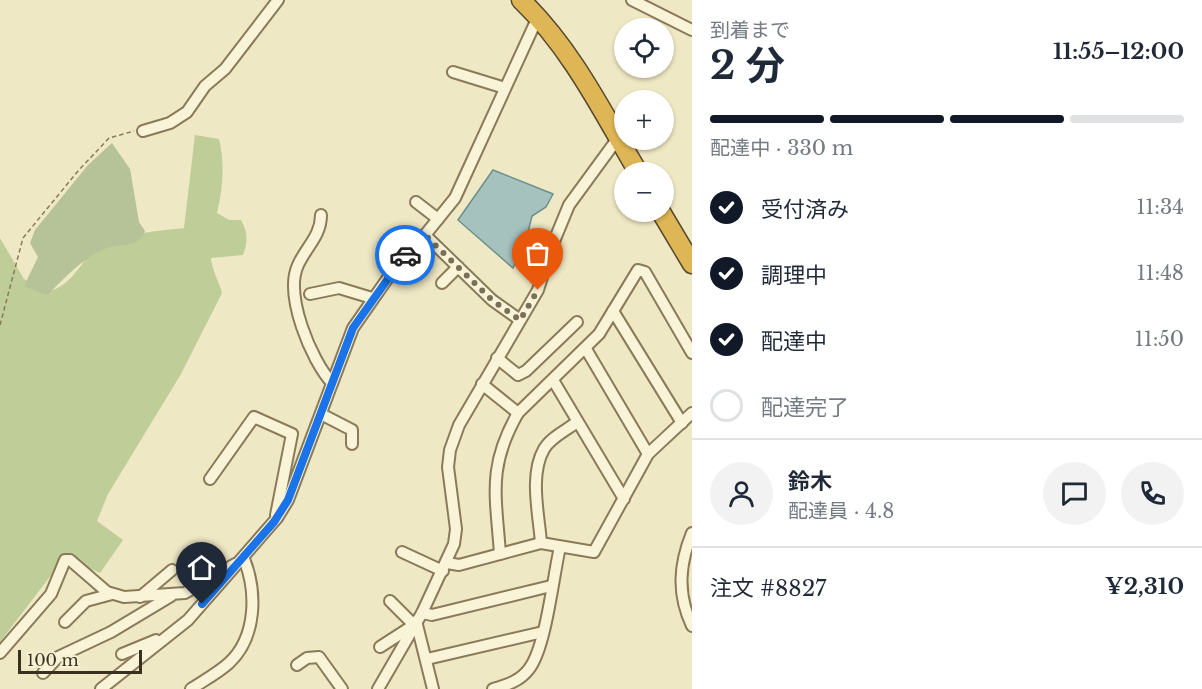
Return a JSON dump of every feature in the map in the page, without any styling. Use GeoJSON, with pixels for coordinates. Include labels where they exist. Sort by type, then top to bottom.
{"type":"FeatureCollection","features":[{"type":"Feature","properties":{"kind":"highway"},"geometry":{"type":"LineString","coordinates":[[521,0],[560,45],[585,80],[614,131]]}},
{"type":"Feature","properties":{"kind":"highway"},"geometry":{"type":"LineString","coordinates":[[667,222],[692,264]]}},
{"type":"Feature","properties":{"kind":"street"},"geometry":{"type":"LineString","coordinates":[[143,131],[170,123],[187,112],[205,86],[225,69],[278,0]]}},
{"type":"Feature","properties":{"kind":"street"},"geometry":{"type":"LineString","coordinates":[[632,0],[692,30]]}},
{"type":"Feature","properties":{"kind":"street"},"geometry":{"type":"LineString","coordinates":[[101,689],[188,620],[244,559],[277,518],[288,500],[353,328],[404,255],[425,235],[456,198],[537,19]]}},
{"type":"Feature","properties":{"kind":"street"},"geometry":{"type":"LineString","coordinates":[[453,72],[505,88]]}},
{"type":"Feature","properties":{"kind":"street"},"geometry":{"type":"LineString","coordinates":[[378,689],[445,567],[454,544],[456,529],[448,467],[450,450],[459,425],[496,358],[538,290],[550,251],[569,205],[614,143]]}},
{"type":"Feature","properties":{"kind":"street"},"geometry":{"type":"LineString","coordinates":[[416,202],[438,219]]}},
{"type":"Feature","properties":{"kind":"street"},"geometry":{"type":"LineString","coordinates":[[321,215],[319,233],[297,267],[294,292],[298,316],[324,375],[332,383]]}},
{"type":"Feature","properties":{"kind":"street"},"geometry":{"type":"LineString","coordinates":[[425,235],[492,300],[520,320]]}},
{"type":"Feature","properties":{"kind":"street"},"geometry":{"type":"LineString","coordinates":[[442,283],[458,267]]}},
{"type":"Feature","properties":{"kind":"street"},"geometry":{"type":"LineString","coordinates":[[500,554],[496,464],[518,413],[586,349],[638,270],[645,272],[692,353]]}},
{"type":"Feature","properties":{"kind":"street"},"geometry":{"type":"LineString","coordinates":[[310,294],[339,288],[372,298]]}},
{"type":"Feature","properties":{"kind":"street"},"geometry":{"type":"LineString","coordinates":[[613,311],[682,423]]}},
{"type":"Feature","properties":{"kind":"street"},"geometry":{"type":"LineString","coordinates":[[496,358],[518,375],[526,371],[577,322]]}},
{"type":"Feature","properties":{"kind":"street"},"geometry":{"type":"LineString","coordinates":[[586,349],[648,454]]}},
{"type":"Feature","properties":{"kind":"street"},"geometry":{"type":"LineString","coordinates":[[553,381],[624,499]]}},
{"type":"Feature","properties":{"kind":"street"},"geometry":{"type":"LineString","coordinates":[[482,384],[518,413]]}},
{"type":"Feature","properties":{"kind":"street"},"geometry":{"type":"LineString","coordinates":[[402,552],[445,567],[541,543],[594,552],[648,454],[692,413]]}},
{"type":"Feature","properties":{"kind":"street"},"geometry":{"type":"LineString","coordinates":[[321,414],[352,430],[352,444]]}},
{"type":"Feature","properties":{"kind":"street"},"geometry":{"type":"LineString","coordinates":[[210,479],[254,417],[292,434],[283,487],[275,512],[277,518]]}},
{"type":"Feature","properties":{"kind":"street"},"geometry":{"type":"LineString","coordinates":[[541,543],[537,478],[539,463],[545,448],[578,422]]}},
{"type":"Feature","properties":{"kind":"street"},"geometry":{"type":"LineString","coordinates":[[692,533],[682,567],[680,596],[692,626]]}},
{"type":"Feature","properties":{"kind":"street"},"geometry":{"type":"LineString","coordinates":[[493,689],[512,683],[528,670],[537,654],[560,547]]}},
{"type":"Feature","properties":{"kind":"street"},"geometry":{"type":"LineString","coordinates":[[0,653],[51,594],[65,560],[70,560],[98,586],[112,594],[140,597],[185,593],[244,559]]}},
{"type":"Feature","properties":{"kind":"street"},"geometry":{"type":"LineString","coordinates":[[190,689],[230,662],[247,637],[253,609],[251,575],[244,559]]}},
{"type":"Feature","properties":{"kind":"street"},"geometry":{"type":"LineString","coordinates":[[140,597],[172,570]]}},
{"type":"Feature","properties":{"kind":"street"},"geometry":{"type":"LineString","coordinates":[[380,647],[417,619],[551,586]]}},
{"type":"Feature","properties":{"kind":"street"},"geometry":{"type":"LineString","coordinates":[[65,622],[86,601],[112,594]]}},
{"type":"Feature","properties":{"kind":"street"},"geometry":{"type":"LineString","coordinates":[[43,673],[58,657],[111,632],[171,596]]}},
{"type":"Feature","properties":{"kind":"street"},"geometry":{"type":"LineString","coordinates":[[390,601],[417,619],[433,689]]}},
{"type":"Feature","properties":{"kind":"street"},"geometry":{"type":"LineString","coordinates":[[427,659],[543,632]]}},
{"type":"Feature","properties":{"kind":"street"},"geometry":{"type":"LineString","coordinates":[[122,654],[155,640],[162,640]]}},
{"type":"Feature","properties":{"kind":"street"},"geometry":{"type":"LineString","coordinates":[[297,664],[314,655],[319,657],[342,689]]}},
{"type":"Feature","properties":{"kind":"path"},"geometry":{"type":"LineString","coordinates":[[0,325],[23,238],[78,171],[109,138],[127,131],[143,131]]}},
{"type":"Feature","properties":{"kind":"green space"},"geometry":{"type":"Polygon","coordinates":[[[195,135],[219,139],[222,176],[217,213],[229,220],[241,220],[246,237],[243,255],[211,258],[222,293],[181,374],[108,494],[97,521],[123,540],[100,573],[65,557],[0,642],[0,238],[24,279],[45,292],[63,285],[76,273],[93,251],[107,241],[184,228],[195,135]]]}},
{"type":"Feature","properties":{"kind":"green space"},"geometry":{"type":"Polygon","coordinates":[[[112,143],[130,169],[139,222],[145,231],[142,236],[131,244],[101,250],[76,267],[47,295],[24,286],[38,257],[30,243],[35,230],[88,165],[112,143]]]}},
{"type":"Feature","properties":{"kind":"water"},"geometry":{"type":"Polygon","coordinates":[[[493,170],[553,194],[546,207],[532,216],[527,236],[513,268],[458,220],[493,170]]]}},
{"type":"Feature","properties":{"kind":"way so far"},"geometry":{"type":"LineString","coordinates":[[405,255],[425,235],[492,300],[520,320],[538,290]]}},
{"type":"Feature","properties":{"kind":"route"},"geometry":{"type":"LineString","coordinates":[[202,604],[244,559],[274,522],[288,500],[353,328],[375,294],[405,255]]}}]}
